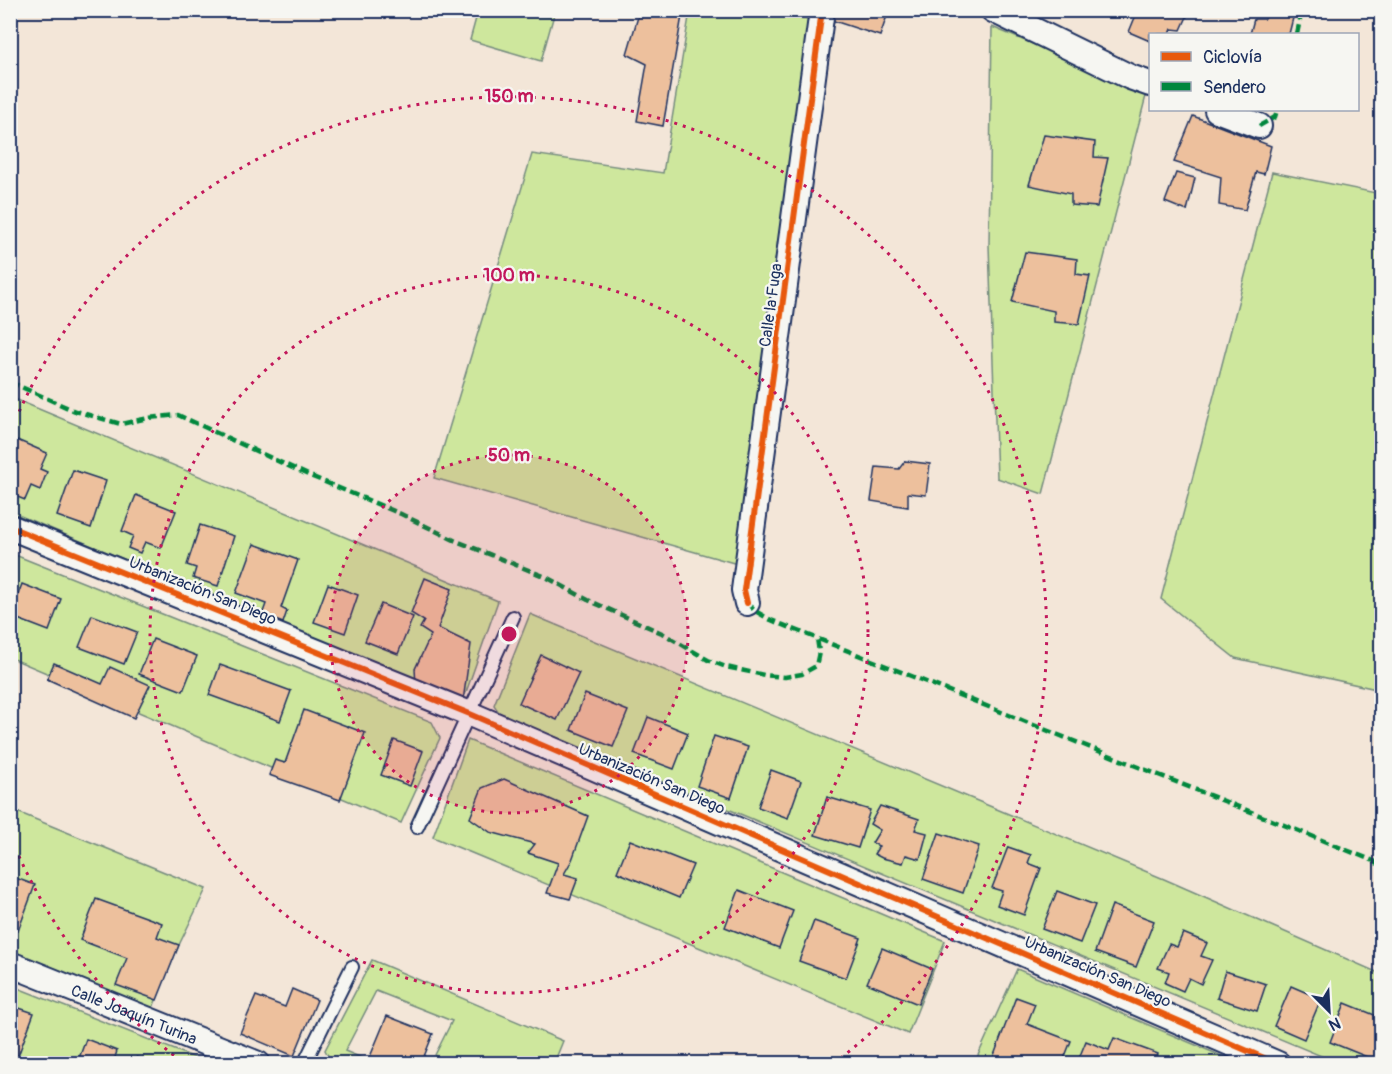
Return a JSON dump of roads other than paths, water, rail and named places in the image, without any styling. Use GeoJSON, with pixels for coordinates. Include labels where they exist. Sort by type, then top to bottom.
{"type":"FeatureCollection","features":[{"type":"Feature","properties":{"kind":"street","name":"Calle la Fuga"},"geometry":{"type":"LineString","coordinates":[[747,603],[744,590],[822,10]]}},
{"type":"Feature","properties":{"kind":"street"},"geometry":{"type":"LineString","coordinates":[[993,10],[1149,84]]}},
{"type":"Feature","properties":{"kind":"street"},"geometry":{"type":"LineString","coordinates":[[1220,111],[1259,126]]}},
{"type":"Feature","properties":{"kind":"street","name":"Urbanización San Diego"},"geometry":{"type":"LineString","coordinates":[[10,526],[470,714],[1278,1064]]}},
{"type":"Feature","properties":{"kind":"street","name":"Calle Joaquín Turina"},"geometry":{"type":"LineString","coordinates":[[10,964],[258,1064]]}},
{"type":"Feature","properties":{"kind":"lane"},"geometry":{"type":"LineString","coordinates":[[417,827],[513,618]]}},
{"type":"Feature","properties":{"kind":"lane"},"geometry":{"type":"LineString","coordinates":[[304,1064],[352,967]]}}]}
